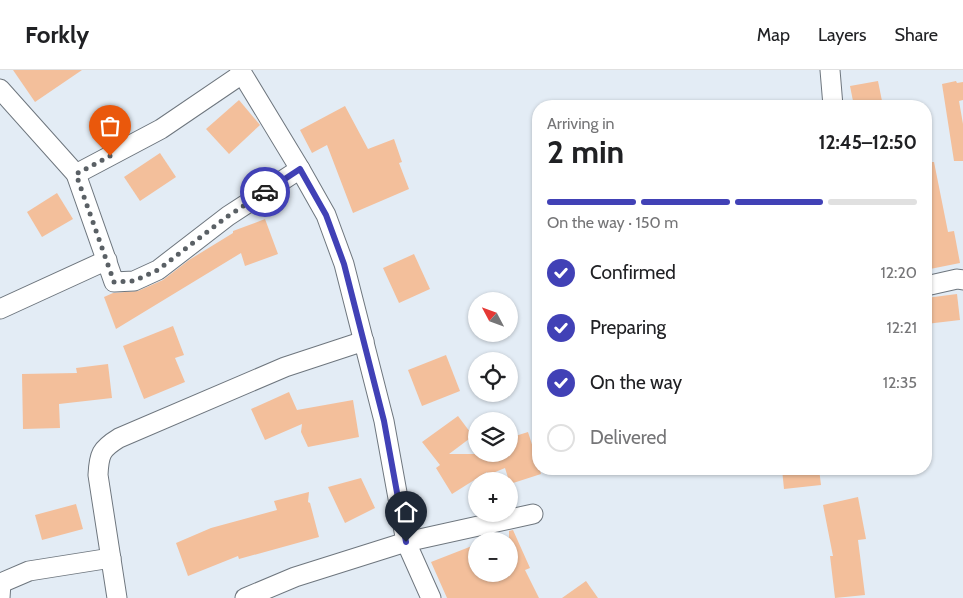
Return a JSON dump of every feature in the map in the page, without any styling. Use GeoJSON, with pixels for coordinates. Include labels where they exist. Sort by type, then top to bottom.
{"type":"FeatureCollection","features":[{"type":"Feature","properties":{"kind":"street"},"geometry":{"type":"LineString","coordinates":[[830,70],[832,100]]}},
{"type":"Feature","properties":{"kind":"street"},"geometry":{"type":"LineString","coordinates":[[76,174],[161,129],[241,72],[326,215],[341,256],[384,421],[406,542],[431,598]]}},
{"type":"Feature","properties":{"kind":"street"},"geometry":{"type":"LineString","coordinates":[[0,89],[76,174],[114,282],[134,281],[158,270],[228,216],[300,169]]}},
{"type":"Feature","properties":{"kind":"street"},"geometry":{"type":"LineString","coordinates":[[0,309],[107,260]]}},
{"type":"Feature","properties":{"kind":"street"},"geometry":{"type":"LineString","coordinates":[[932,285],[957,279],[963,280]]}},
{"type":"Feature","properties":{"kind":"street"},"geometry":{"type":"LineString","coordinates":[[117,598],[98,475],[99,458],[108,445],[119,438],[285,366],[364,341]]}},
{"type":"Feature","properties":{"kind":"street"},"geometry":{"type":"LineString","coordinates":[[245,598],[295,577],[406,542],[533,514]]}},
{"type":"Feature","properties":{"kind":"street"},"geometry":{"type":"LineString","coordinates":[[0,598],[1,583],[29,571],[111,558]]}},
{"type":"Feature","properties":{"kind":"building"},"geometry":{"type":"Polygon","coordinates":[[[13,70],[82,70],[35,102],[13,70]]]}},
{"type":"Feature","properties":{"kind":"building"},"geometry":{"type":"Polygon","coordinates":[[[878,81],[882,100],[853,100],[850,86],[878,81]]]}},
{"type":"Feature","properties":{"kind":"building"},"geometry":{"type":"Polygon","coordinates":[[[956,81],[957,83],[963,82],[963,100],[959,101],[963,124],[963,161],[954,161],[942,84],[956,81]]]}},
{"type":"Feature","properties":{"kind":"building"},"geometry":{"type":"Polygon","coordinates":[[[239,100],[260,125],[229,154],[206,129],[239,100]]]}},
{"type":"Feature","properties":{"kind":"building"},"geometry":{"type":"Polygon","coordinates":[[[345,106],[368,149],[394,139],[402,162],[399,163],[409,189],[353,213],[327,145],[312,153],[300,130],[345,106]]]}},
{"type":"Feature","properties":{"kind":"building"},"geometry":{"type":"Polygon","coordinates":[[[160,153],[176,177],[140,201],[124,177],[160,153]]]}},
{"type":"Feature","properties":{"kind":"building"},"geometry":{"type":"Polygon","coordinates":[[[932,162],[934,162],[948,232],[954,231],[960,263],[932,269],[932,162]]]}},
{"type":"Feature","properties":{"kind":"building"},"geometry":{"type":"Polygon","coordinates":[[[57,193],[73,219],[42,237],[27,212],[57,193]]]}},
{"type":"Feature","properties":{"kind":"building"},"geometry":{"type":"Polygon","coordinates":[[[265,219],[278,254],[245,266],[241,253],[116,329],[104,297],[113,293],[138,291],[163,280],[189,260],[233,233],[233,231],[265,219]]]}},
{"type":"Feature","properties":{"kind":"building"},"geometry":{"type":"Polygon","coordinates":[[[414,254],[430,289],[399,303],[383,268],[414,254]]]}},
{"type":"Feature","properties":{"kind":"building"},"geometry":{"type":"Polygon","coordinates":[[[957,294],[960,320],[932,323],[932,297],[957,294]]]}},
{"type":"Feature","properties":{"kind":"building"},"geometry":{"type":"Polygon","coordinates":[[[173,326],[184,355],[175,358],[185,382],[144,399],[123,346],[173,326]]]}},
{"type":"Feature","properties":{"kind":"building"},"geometry":{"type":"Polygon","coordinates":[[[446,355],[460,391],[422,406],[408,370],[446,355]]]}},
{"type":"Feature","properties":{"kind":"building"},"geometry":{"type":"Polygon","coordinates":[[[108,364],[112,398],[59,404],[60,428],[23,429],[22,374],[77,373],[76,368],[108,364]]]}},
{"type":"Feature","properties":{"kind":"building"},"geometry":{"type":"Polygon","coordinates":[[[289,392],[297,410],[353,400],[359,437],[308,447],[301,432],[302,424],[265,440],[251,409],[289,392]]]}},
{"type":"Feature","properties":{"kind":"building"},"geometry":{"type":"Polygon","coordinates":[[[458,416],[468,429],[468,440],[449,454],[468,454],[468,462],[518,462],[518,435],[528,432],[532,445],[532,475],[538,475],[518,481],[518,472],[506,472],[505,468],[495,472],[468,472],[468,484],[452,494],[436,468],[440,465],[422,442],[458,416]]]}},
{"type":"Feature","properties":{"kind":"building"},"geometry":{"type":"Polygon","coordinates":[[[783,475],[820,475],[821,485],[784,489],[783,475]]]}},
{"type":"Feature","properties":{"kind":"building"},"geometry":{"type":"Polygon","coordinates":[[[361,478],[375,508],[345,523],[328,487],[361,478]]]}},
{"type":"Feature","properties":{"kind":"building"},"geometry":{"type":"Polygon","coordinates":[[[309,492],[308,502],[310,503],[319,537],[239,559],[238,556],[188,576],[176,543],[211,528],[277,510],[274,501],[309,492]]]}},
{"type":"Feature","properties":{"kind":"building"},"geometry":{"type":"Polygon","coordinates":[[[858,497],[866,539],[858,540],[865,595],[835,598],[830,556],[833,556],[823,505],[858,497]]]}},
{"type":"Feature","properties":{"kind":"building"},"geometry":{"type":"Polygon","coordinates":[[[76,504],[83,529],[42,540],[35,515],[76,504]]]}},
{"type":"Feature","properties":{"kind":"building"},"geometry":{"type":"Polygon","coordinates":[[[518,541],[530,568],[525,570],[539,598],[447,598],[431,562],[468,548],[468,582],[518,582],[518,541]]]}},
{"type":"Feature","properties":{"kind":"building"},"geometry":{"type":"Polygon","coordinates":[[[586,581],[598,598],[562,598],[586,581]]]}},
{"type":"Feature","properties":{"kind":"way so far"},"geometry":{"type":"LineString","coordinates":[[110,156],[76,174],[114,282],[134,281],[158,270],[228,216],[265,192]]}},
{"type":"Feature","properties":{"kind":"route"},"geometry":{"type":"LineString","coordinates":[[265,192],[300,169],[326,215],[344,264],[384,421],[406,542]]}}]}
